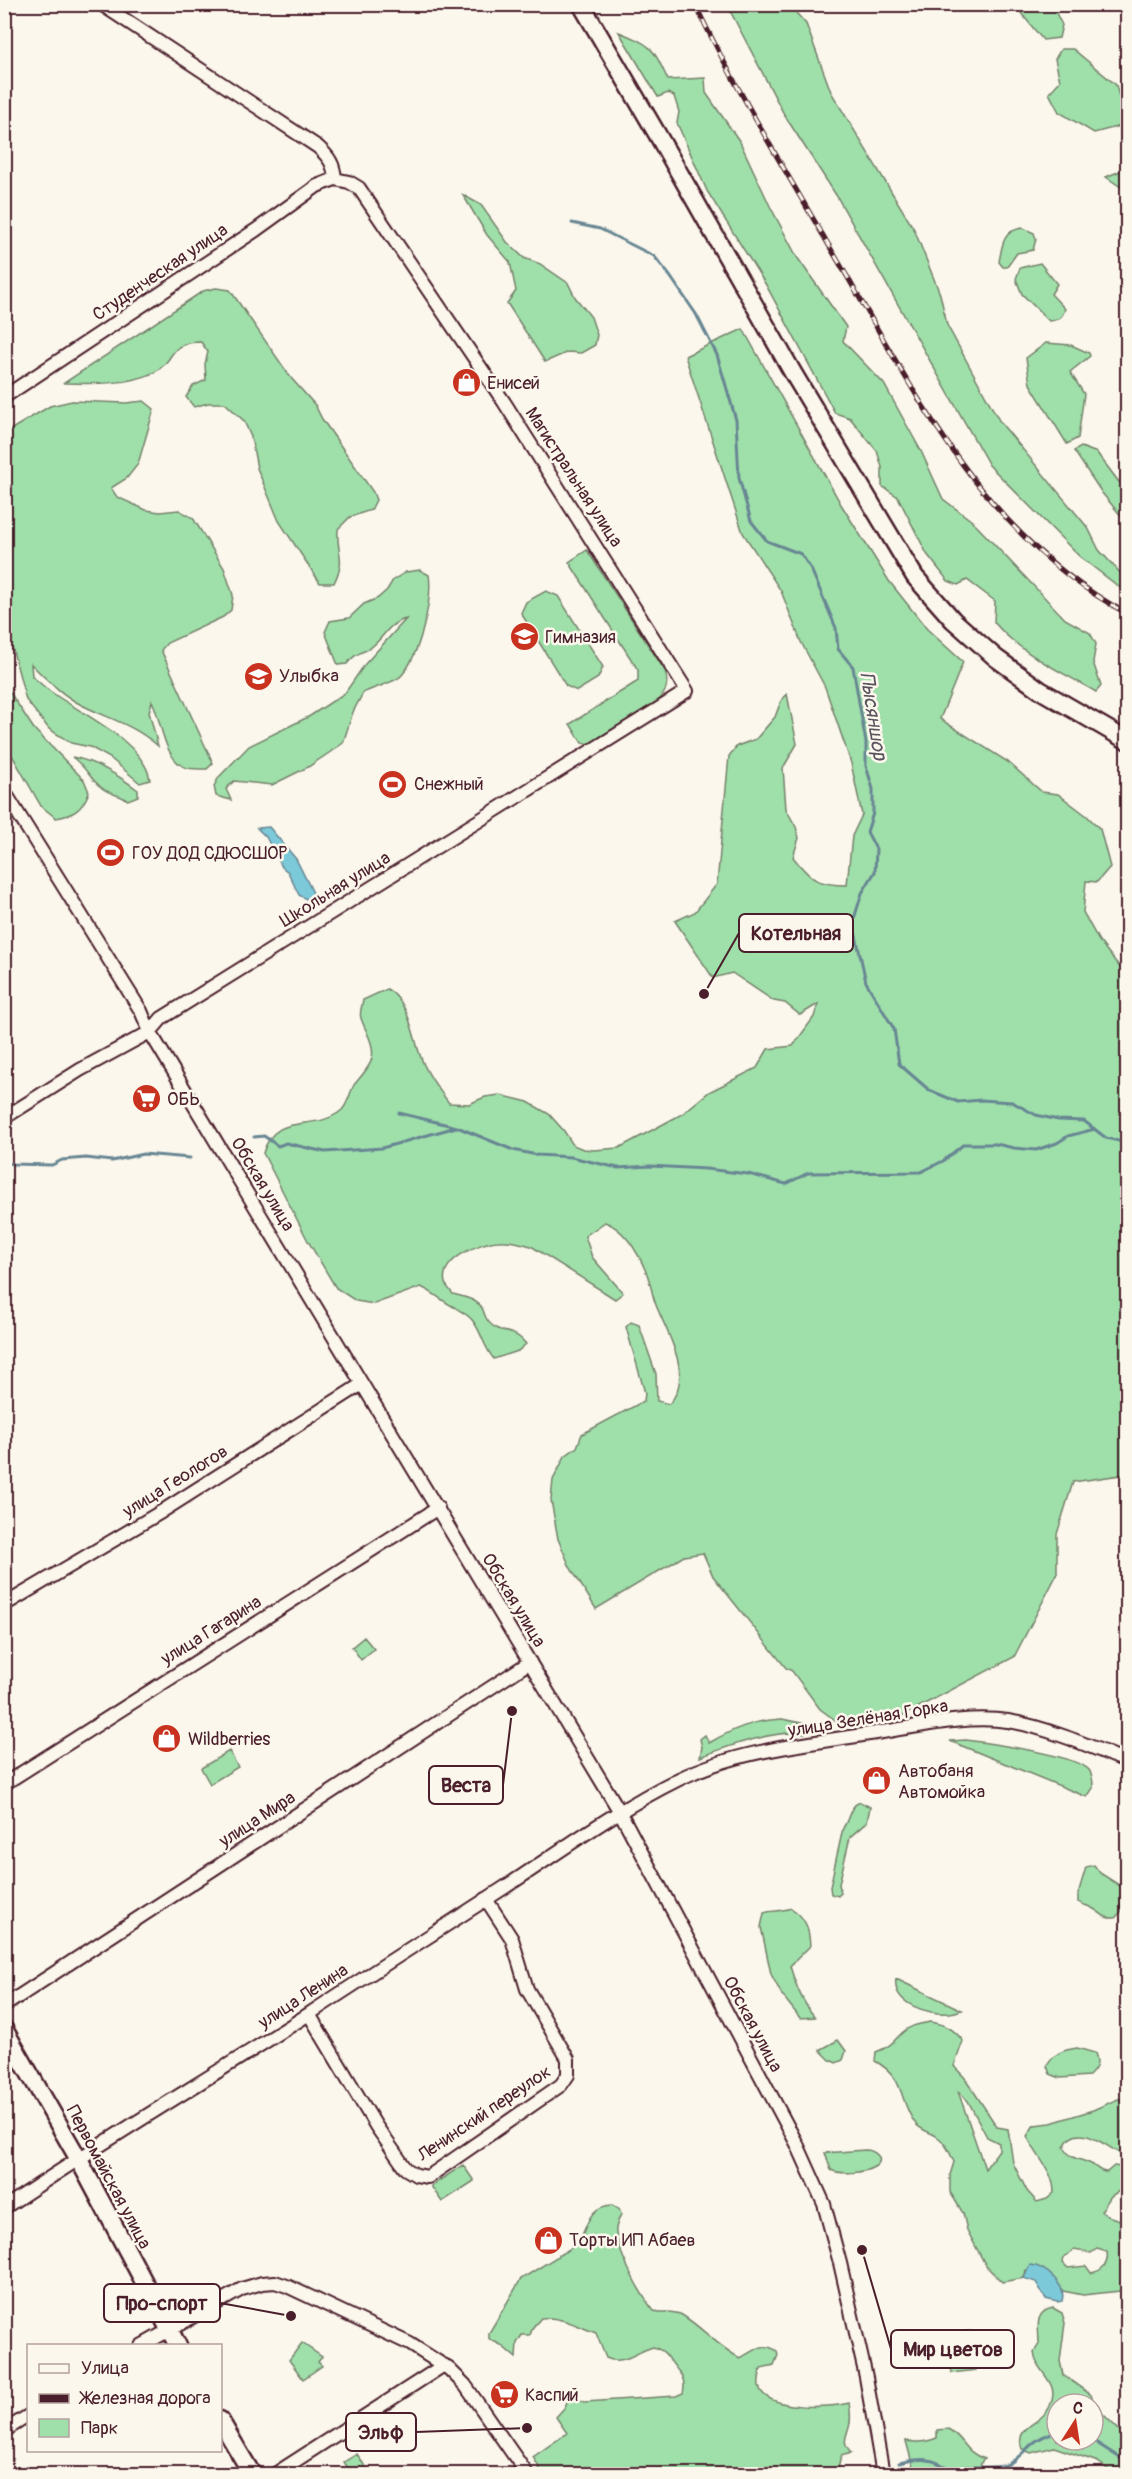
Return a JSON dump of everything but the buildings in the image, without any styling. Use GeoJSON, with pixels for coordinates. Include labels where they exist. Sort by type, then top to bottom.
{"type":"FeatureCollection","features":[{"type":"Feature","properties":{"kind":"main road"},"geometry":{"type":"LineString","coordinates":[[581,4],[793,374],[915,577],[953,620],[996,658],[1040,690],[1128,741]]}},
{"type":"Feature","properties":{"kind":"main road","name":"Первомайская улица"},"geometry":{"type":"LineString","coordinates":[[4,2029],[78,2158],[176,2344]]}},
{"type":"Feature","properties":{"kind":"main road"},"geometry":{"type":"LineString","coordinates":[[222,2423],[252,2475]]}},
{"type":"Feature","properties":{"kind":"street"},"geometry":{"type":"LineString","coordinates":[[102,4],[318,147],[328,156],[334,166],[335,179]]}},
{"type":"Feature","properties":{"kind":"street","name":"Студенческая улица"},"geometry":{"type":"LineString","coordinates":[[4,397],[255,230],[317,186],[335,179]]}},
{"type":"Feature","properties":{"kind":"street","name":"Магистральная улица"},"geometry":{"type":"LineString","coordinates":[[335,179],[349,182],[359,188],[504,402],[687,691]]}},
{"type":"Feature","properties":{"kind":"street","name":"Школьная улица"},"geometry":{"type":"LineString","coordinates":[[4,1118],[80,1070],[150,1032],[162,1018],[687,691]]}},
{"type":"Feature","properties":{"kind":"street","name":"Обская улица"},"geometry":{"type":"LineString","coordinates":[[4,791],[135,1002],[150,1032],[620,1812],[797,2144],[817,2186],[831,2227],[862,2360],[883,2475]]}},
{"type":"Feature","properties":{"kind":"street","name":"улица Геологов"},"geometry":{"type":"LineString","coordinates":[[4,1605],[161,1512],[362,1384]]}},
{"type":"Feature","properties":{"kind":"street","name":"улица Гагарина"},"geometry":{"type":"LineString","coordinates":[[4,1784],[438,1508]]}},
{"type":"Feature","properties":{"kind":"street","name":"улица Мира"},"geometry":{"type":"LineString","coordinates":[[4,2006],[530,1662]]}},
{"type":"Feature","properties":{"kind":"street","name":"улица Зелёная Горка"},"geometry":{"type":"LineString","coordinates":[[620,1812],[680,1778],[733,1759],[834,1740],[982,1719],[1010,1722],[1061,1737],[1128,1762]]}},
{"type":"Feature","properties":{"kind":"street","name":"улица Ленина"},"geometry":{"type":"LineString","coordinates":[[4,2208],[78,2158],[309,2014],[620,1812]]}},
{"type":"Feature","properties":{"kind":"street","name":"Ленинский переулок"},"geometry":{"type":"LineString","coordinates":[[309,2014],[376,2126],[406,2169],[416,2175],[428,2177],[561,2085],[568,2074],[568,2059],[527,1989],[512,1938],[486,1899]]}},
{"type":"Feature","properties":{"kind":"street"},"geometry":{"type":"LineString","coordinates":[[144,2344],[252,2285],[275,2282],[410,2344],[444,2365],[465,2385],[527,2475]]}},
{"type":"Feature","properties":{"kind":"street"},"geometry":{"type":"LineString","coordinates":[[275,2475],[444,2365]]}},
{"type":"Feature","properties":{"kind":"street"},"geometry":{"type":"LineString","coordinates":[[4,2431],[27,2417]]}},
{"type":"Feature","properties":{"kind":"green space"},"geometry":{"type":"Polygon","coordinates":[[[727,5],[789,5],[806,24],[831,92],[914,229],[940,294],[947,325],[1000,422],[1088,528],[1099,550],[1127,580],[1127,593],[1079,556],[989,465],[836,195],[785,116],[727,5]]]}},
{"type":"Feature","properties":{"kind":"green space"},"geometry":{"type":"Polygon","coordinates":[[[1021,5],[1052,5],[1062,25],[1059,38],[1043,40],[1021,13],[1021,5]]]}},
{"type":"Feature","properties":{"kind":"green space"},"geometry":{"type":"Polygon","coordinates":[[[619,32],[650,48],[668,80],[705,78],[706,93],[740,142],[797,257],[846,327],[843,341],[884,384],[921,451],[943,499],[972,521],[1065,619],[1090,633],[1096,644],[1093,662],[1101,686],[1096,692],[1028,653],[994,622],[995,601],[967,580],[958,585],[948,581],[927,554],[898,497],[882,486],[882,467],[877,451],[850,418],[835,413],[766,285],[707,191],[677,123],[679,112],[674,96],[668,93],[658,97],[619,32]]]}},
{"type":"Feature","properties":{"kind":"green space"},"geometry":{"type":"Polygon","coordinates":[[[1061,49],[1073,49],[1116,85],[1125,119],[1120,126],[1094,133],[1059,112],[1049,93],[1060,81],[1055,59],[1061,49]]]}},
{"type":"Feature","properties":{"kind":"green space"},"geometry":{"type":"Polygon","coordinates":[[[1127,167],[1127,191],[1106,177],[1127,167]]]}},
{"type":"Feature","properties":{"kind":"green space"},"geometry":{"type":"Polygon","coordinates":[[[463,195],[481,205],[507,242],[524,258],[540,264],[568,283],[575,297],[591,317],[597,335],[595,345],[581,353],[568,352],[545,362],[507,303],[516,291],[510,262],[487,235],[463,195]]]}},
{"type":"Feature","properties":{"kind":"green space"},"geometry":{"type":"Polygon","coordinates":[[[1023,228],[1034,233],[1036,239],[1033,250],[1017,253],[1007,267],[1003,267],[999,262],[1007,235],[1016,229],[1023,228]]]}},
{"type":"Feature","properties":{"kind":"green space"},"geometry":{"type":"Polygon","coordinates":[[[1040,263],[1057,284],[1051,294],[1065,309],[1055,320],[1049,321],[1022,294],[1016,279],[1020,268],[1040,263]]]}},
{"type":"Feature","properties":{"kind":"green space"},"geometry":{"type":"Polygon","coordinates":[[[216,288],[230,290],[291,378],[315,405],[322,419],[373,492],[376,500],[371,510],[350,517],[338,529],[340,567],[334,583],[320,583],[279,521],[257,468],[251,437],[244,421],[225,403],[208,403],[194,407],[186,397],[193,386],[206,380],[205,364],[208,352],[201,342],[182,345],[161,368],[143,377],[109,383],[64,383],[203,291],[216,288]]]}},
{"type":"Feature","properties":{"kind":"green space"},"geometry":{"type":"Polygon","coordinates":[[[743,329],[842,506],[889,581],[927,629],[963,662],[940,719],[1008,762],[1042,792],[1058,794],[1100,829],[1110,867],[1097,882],[1086,881],[1083,912],[1099,941],[1127,976],[1127,1474],[1073,1482],[1057,1534],[1057,1574],[1014,1657],[898,1718],[839,1723],[820,1709],[792,1671],[786,1668],[713,1576],[703,1553],[684,1556],[596,1609],[570,1567],[558,1539],[551,1500],[553,1480],[565,1456],[577,1447],[582,1434],[644,1401],[645,1393],[626,1327],[631,1322],[639,1325],[656,1374],[657,1401],[669,1404],[676,1393],[679,1381],[676,1355],[656,1305],[647,1274],[636,1251],[619,1231],[605,1222],[585,1236],[592,1257],[623,1293],[615,1299],[531,1246],[523,1244],[506,1241],[491,1242],[463,1253],[448,1266],[445,1283],[453,1294],[478,1303],[491,1324],[497,1329],[518,1336],[526,1344],[518,1351],[494,1359],[471,1318],[430,1291],[421,1287],[374,1304],[356,1301],[336,1288],[308,1241],[263,1153],[269,1140],[277,1131],[286,1126],[320,1121],[342,1110],[354,1085],[371,1062],[373,1053],[360,1016],[363,1000],[387,989],[405,1010],[426,1068],[449,1103],[469,1104],[485,1097],[500,1095],[528,1102],[549,1114],[573,1145],[594,1150],[619,1148],[682,1114],[709,1092],[757,1068],[768,1049],[793,1046],[814,1017],[818,1004],[800,1015],[785,1003],[774,1001],[732,973],[713,978],[675,921],[695,912],[717,884],[729,756],[737,746],[756,739],[775,717],[781,701],[787,694],[797,744],[783,768],[786,809],[799,838],[793,857],[816,880],[828,884],[847,885],[852,836],[862,815],[851,763],[825,687],[801,642],[781,591],[743,533],[685,356],[743,329]]]}},
{"type":"Feature","properties":{"kind":"green space"},"geometry":{"type":"Polygon","coordinates":[[[1046,343],[1071,345],[1089,353],[1090,356],[1070,372],[1084,394],[1078,438],[1067,444],[1030,384],[1026,358],[1046,343]]]}},
{"type":"Feature","properties":{"kind":"green space"},"geometry":{"type":"Polygon","coordinates":[[[72,401],[126,403],[144,401],[154,409],[138,464],[127,478],[111,488],[117,497],[146,510],[160,512],[179,510],[193,518],[224,568],[233,595],[231,610],[223,617],[167,643],[161,650],[213,763],[207,769],[187,768],[173,757],[164,739],[152,701],[149,712],[158,746],[128,726],[70,698],[31,664],[32,676],[51,692],[111,731],[137,754],[146,767],[150,780],[140,783],[110,758],[90,747],[71,743],[49,729],[26,700],[5,621],[5,433],[50,406],[72,401]]]}},
{"type":"Feature","properties":{"kind":"green space"},"geometry":{"type":"Polygon","coordinates":[[[1081,447],[1097,453],[1119,482],[1127,474],[1127,523],[1102,493],[1074,451],[1081,447]]]}},
{"type":"Feature","properties":{"kind":"green space"},"geometry":{"type":"Polygon","coordinates":[[[587,550],[665,671],[667,679],[665,691],[658,701],[589,744],[582,743],[570,724],[638,681],[638,670],[569,562],[587,550]]]}},
{"type":"Feature","properties":{"kind":"green space"},"geometry":{"type":"Polygon","coordinates":[[[420,570],[429,575],[430,586],[427,613],[414,656],[401,676],[363,693],[353,712],[343,743],[308,767],[272,785],[234,781],[226,789],[231,800],[216,796],[214,786],[219,777],[249,746],[310,716],[345,693],[365,664],[406,619],[394,624],[375,644],[347,664],[338,665],[325,632],[330,621],[349,618],[364,604],[378,598],[393,580],[406,572],[420,570]]]}},
{"type":"Feature","properties":{"kind":"green space"},"geometry":{"type":"Polygon","coordinates":[[[546,591],[558,596],[603,667],[598,678],[577,691],[566,686],[521,613],[526,602],[546,591]]]}},
{"type":"Feature","properties":{"kind":"green space"},"geometry":{"type":"Polygon","coordinates":[[[5,685],[34,729],[84,780],[89,792],[80,807],[73,813],[56,818],[41,806],[5,743],[5,685]]]}},
{"type":"Feature","properties":{"kind":"green space"},"geometry":{"type":"Polygon","coordinates":[[[72,757],[98,765],[115,774],[138,790],[138,796],[128,800],[105,790],[72,757]]]}},
{"type":"Feature","properties":{"kind":"green space"},"geometry":{"type":"Polygon","coordinates":[[[364,1637],[374,1649],[361,1660],[352,1647],[364,1637]]]}},
{"type":"Feature","properties":{"kind":"green space"},"geometry":{"type":"Polygon","coordinates":[[[782,1719],[806,1724],[810,1729],[805,1733],[779,1734],[751,1740],[700,1757],[702,1747],[700,1739],[705,1735],[709,1743],[744,1726],[782,1719]]]}},
{"type":"Feature","properties":{"kind":"green space"},"geometry":{"type":"Polygon","coordinates":[[[966,1740],[1031,1750],[1067,1759],[1089,1770],[1093,1788],[1087,1797],[950,1741],[966,1740]]]}},
{"type":"Feature","properties":{"kind":"green space"},"geometry":{"type":"Polygon","coordinates":[[[229,1751],[238,1767],[210,1784],[201,1768],[229,1751]]]}},
{"type":"Feature","properties":{"kind":"green space"},"geometry":{"type":"Polygon","coordinates":[[[860,1802],[870,1807],[867,1822],[850,1837],[839,1884],[841,1893],[838,1896],[831,1894],[830,1887],[843,1828],[852,1809],[860,1802]]]}},
{"type":"Feature","properties":{"kind":"green space"},"geometry":{"type":"Polygon","coordinates":[[[1094,1865],[1100,1873],[1122,1887],[1121,1912],[1115,1918],[1105,1917],[1078,1902],[1086,1867],[1094,1865]]]}},
{"type":"Feature","properties":{"kind":"green space"},"geometry":{"type":"Polygon","coordinates":[[[791,1908],[806,1924],[810,1946],[790,1966],[806,2006],[815,2017],[800,2018],[782,1995],[771,1974],[761,1927],[764,1913],[791,1908]]]}},
{"type":"Feature","properties":{"kind":"green space"},"geometry":{"type":"Polygon","coordinates":[[[896,1979],[962,2010],[940,2013],[913,2006],[900,1995],[896,1988],[896,1979]]]}},
{"type":"Feature","properties":{"kind":"green space"},"geometry":{"type":"Polygon","coordinates":[[[930,2022],[949,2028],[963,2041],[954,2066],[965,2078],[997,2127],[1008,2129],[1013,2163],[1027,2191],[1037,2202],[1047,2199],[1054,2193],[1048,2171],[1027,2136],[1034,2125],[1051,2123],[1093,2110],[1118,2099],[1127,2099],[1127,2158],[1085,2135],[1077,2135],[1069,2139],[1064,2147],[1072,2156],[1102,2171],[1107,2172],[1114,2166],[1127,2168],[1127,2186],[1111,2196],[1101,2211],[1107,2216],[1127,2222],[1127,2275],[1124,2274],[1120,2291],[1083,2295],[1063,2291],[1026,2270],[1024,2278],[1002,2282],[986,2266],[967,2230],[963,2213],[950,2192],[950,2175],[954,2162],[948,2149],[939,2138],[915,2123],[892,2074],[875,2061],[876,2052],[889,2046],[903,2032],[916,2025],[930,2022]],[[958,2091],[985,2169],[999,2150],[999,2143],[987,2137],[968,2101],[958,2091]],[[1097,2249],[1091,2253],[1074,2250],[1064,2257],[1063,2263],[1068,2268],[1086,2266],[1091,2273],[1095,2272],[1104,2266],[1107,2260],[1107,2252],[1097,2249]]]}},
{"type":"Feature","properties":{"kind":"green space"},"geometry":{"type":"Polygon","coordinates":[[[838,2040],[846,2051],[843,2060],[836,2063],[820,2050],[838,2040]]]}},
{"type":"Feature","properties":{"kind":"green space"},"geometry":{"type":"Polygon","coordinates":[[[1077,2048],[1095,2053],[1096,2066],[1089,2076],[1060,2078],[1050,2074],[1047,2066],[1056,2055],[1077,2048]]]}},
{"type":"Feature","properties":{"kind":"green space"},"geometry":{"type":"Polygon","coordinates":[[[865,2150],[878,2155],[878,2164],[870,2169],[852,2173],[831,2170],[825,2153],[865,2150]]]}},
{"type":"Feature","properties":{"kind":"green space"},"geometry":{"type":"Polygon","coordinates":[[[463,2165],[474,2181],[442,2202],[431,2186],[463,2165]]]}},
{"type":"Feature","properties":{"kind":"green space"},"geometry":{"type":"Polygon","coordinates":[[[612,2205],[619,2209],[621,2214],[616,2230],[625,2262],[654,2311],[682,2315],[740,2358],[762,2347],[777,2351],[778,2355],[774,2365],[761,2368],[759,2382],[764,2395],[774,2400],[800,2406],[849,2403],[850,2420],[845,2442],[851,2453],[841,2456],[838,2469],[845,2474],[543,2474],[533,2457],[567,2433],[556,2417],[565,2407],[572,2388],[575,2398],[585,2402],[676,2396],[683,2393],[684,2381],[662,2351],[653,2347],[624,2359],[612,2360],[606,2358],[596,2333],[562,2320],[541,2318],[533,2327],[530,2335],[522,2335],[517,2343],[516,2358],[501,2345],[489,2339],[489,2333],[521,2279],[576,2245],[592,2214],[603,2207],[612,2205]]]}},
{"type":"Feature","properties":{"kind":"green space"},"geometry":{"type":"Polygon","coordinates":[[[1053,2308],[1062,2313],[1065,2323],[1060,2361],[1063,2375],[1087,2392],[1053,2392],[1034,2352],[1039,2344],[1038,2322],[1042,2313],[1053,2308]]]}},
{"type":"Feature","properties":{"kind":"green space"},"geometry":{"type":"Polygon","coordinates":[[[970,2331],[976,2370],[952,2373],[946,2334],[970,2331]]]}},
{"type":"Feature","properties":{"kind":"green space"},"geometry":{"type":"Polygon","coordinates":[[[302,2343],[322,2357],[318,2362],[322,2366],[303,2379],[289,2360],[302,2343]]]}},
{"type":"Feature","properties":{"kind":"green space"},"geometry":{"type":"Polygon","coordinates":[[[1045,2414],[1045,2449],[1031,2453],[1022,2449],[1022,2435],[1045,2414]]]}},
{"type":"Feature","properties":{"kind":"green space"},"geometry":{"type":"Polygon","coordinates":[[[1105,2416],[1127,2438],[1127,2474],[1114,2474],[1098,2462],[1069,2452],[1105,2452],[1105,2416]]]}},
{"type":"Feature","properties":{"kind":"green space"},"geometry":{"type":"Polygon","coordinates":[[[948,2429],[973,2453],[985,2459],[982,2461],[978,2474],[915,2474],[906,2441],[918,2442],[937,2438],[937,2430],[948,2429]]]}},
{"type":"Feature","properties":{"kind":"green space"},"geometry":{"type":"Polygon","coordinates":[[[357,2454],[370,2474],[352,2474],[344,2462],[357,2454]]]}},
{"type":"Feature","properties":{"kind":"water"},"geometry":{"type":"Polygon","coordinates":[[[269,827],[296,859],[314,895],[306,899],[299,895],[288,872],[282,867],[266,837],[257,828],[269,827]]]}},
{"type":"Feature","properties":{"kind":"water"},"geometry":{"type":"Polygon","coordinates":[[[1030,2265],[1054,2277],[1063,2295],[1062,2301],[1046,2299],[1036,2282],[1024,2278],[1030,2265]]]}},
{"type":"Feature","properties":{"kind":"waterway","name":"Пысяншор"},"geometry":{"type":"LineString","coordinates":[[572,223],[600,229],[654,256],[696,314],[717,355],[736,420],[739,478],[751,521],[767,541],[801,554],[811,569],[836,628],[838,649],[853,667],[866,743],[866,766],[873,789],[873,813],[867,832],[876,849],[875,872],[862,893],[853,922],[866,982],[894,1029],[899,1064],[929,1090],[958,1102],[981,1100],[1012,1102],[1036,1115],[1058,1120],[1084,1121],[1106,1138],[1128,1143]]}},
{"type":"Feature","properties":{"kind":"waterway"},"geometry":{"type":"LineString","coordinates":[[399,1113],[457,1127],[513,1150],[537,1155],[571,1157],[618,1168],[650,1166],[706,1169],[748,1174],[786,1184],[808,1173],[921,1172],[943,1161],[964,1144],[996,1144],[1036,1150],[1057,1143],[1068,1136],[1095,1129]]}},
{"type":"Feature","properties":{"kind":"waterway"},"geometry":{"type":"LineString","coordinates":[[254,1137],[264,1136],[278,1146],[286,1143],[325,1152],[382,1148],[456,1127]]}},
{"type":"Feature","properties":{"kind":"waterway"},"geometry":{"type":"LineString","coordinates":[[4,1162],[52,1165],[62,1160],[86,1158],[112,1161],[143,1154],[190,1158]]}},
{"type":"Feature","properties":{"kind":"waterway"},"geometry":{"type":"LineString","coordinates":[[899,2463],[926,2460],[951,2470],[964,2467],[999,2467],[1013,2461],[1045,2436]]}},
{"type":"Feature","properties":{"kind":"waterway"},"geometry":{"type":"LineString","coordinates":[[1105,2448],[1128,2463]]}},
{"type":"Feature","properties":{"kind":"railway"},"geometry":{"type":"LineString","coordinates":[[695,4],[727,68],[780,162],[893,356],[956,456],[992,502],[1032,544],[1077,582],[1128,614]]}},
{"type":"Feature","properties":{"kind":"place","name":"Енисей"},"geometry":{"type":"Point","coordinates":[466,383]}},
{"type":"Feature","properties":{"kind":"place","name":"Гимназия"},"geometry":{"type":"Point","coordinates":[524,637]}},
{"type":"Feature","properties":{"kind":"place","name":"Улыбка"},"geometry":{"type":"Point","coordinates":[258,676]}},
{"type":"Feature","properties":{"kind":"place","name":"Снежный"},"geometry":{"type":"Point","coordinates":[393,784]}},
{"type":"Feature","properties":{"kind":"place","name":"ГОУ ДОД СДЮСШОР"},"geometry":{"type":"Point","coordinates":[111,853]}},
{"type":"Feature","properties":{"kind":"place","name":"Котельная"},"geometry":{"type":"Point","coordinates":[704,994]}},
{"type":"Feature","properties":{"kind":"place","name":"ОБЬ"},"geometry":{"type":"Point","coordinates":[146,1099]}},
{"type":"Feature","properties":{"kind":"place","name":"Веста"},"geometry":{"type":"Point","coordinates":[512,1711]}},
{"type":"Feature","properties":{"kind":"place","name":"Wildberries"},"geometry":{"type":"Point","coordinates":[167,1739]}},
{"type":"Feature","properties":{"kind":"place","name":"Автобаня Автомойка"},"geometry":{"type":"Point","coordinates":[877,1781]}},
{"type":"Feature","properties":{"kind":"place","name":"Торты ИП Абаев"},"geometry":{"type":"Point","coordinates":[548,2240]}},
{"type":"Feature","properties":{"kind":"place","name":"Мир цветов"},"geometry":{"type":"Point","coordinates":[862,2250]}},
{"type":"Feature","properties":{"kind":"place","name":"Про-спорт"},"geometry":{"type":"Point","coordinates":[291,2316]}},
{"type":"Feature","properties":{"kind":"place","name":"Каспий"},"geometry":{"type":"Point","coordinates":[504,2395]}},
{"type":"Feature","properties":{"kind":"place","name":"Эльф"},"geometry":{"type":"Point","coordinates":[527,2428]}}]}
